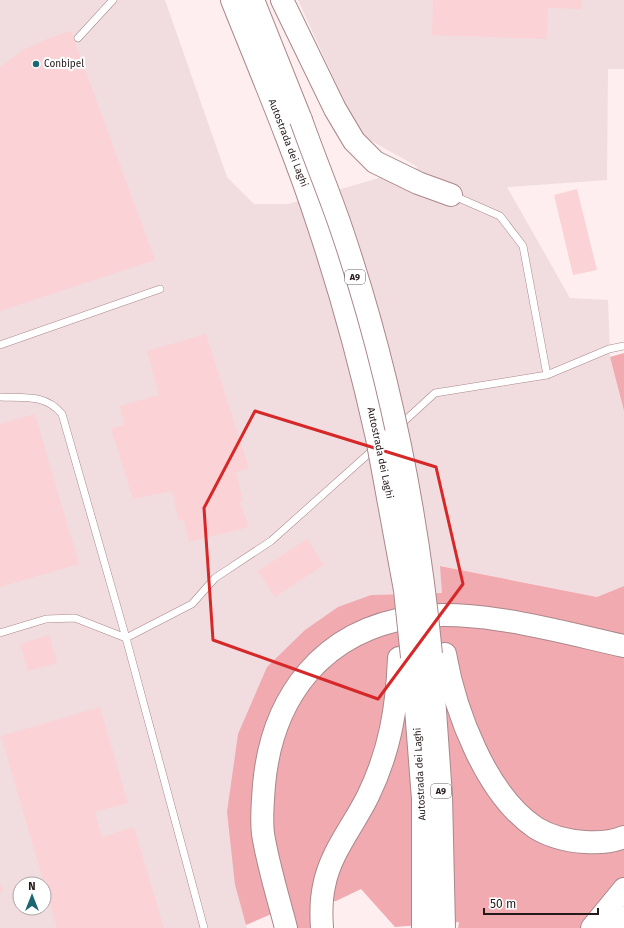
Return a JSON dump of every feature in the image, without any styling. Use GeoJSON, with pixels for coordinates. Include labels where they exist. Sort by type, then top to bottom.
{"type":"FeatureCollection","features":[{"type":"Feature","properties":{"kind":"highway","name":"Autostrada dei Laghi"},"geometry":{"type":"LineString","coordinates":[[232,0],[339,223],[383,373],[386,438],[424,588],[422,656],[422,928]]}},
{"type":"Feature","properties":{"kind":"highway","name":"Autostrada dei Laghi"},"geometry":{"type":"LineString","coordinates":[[253,0],[291,122]]}},
{"type":"Feature","properties":{"kind":"highway"},"geometry":{"type":"LineString","coordinates":[[282,0],[335,109],[354,140],[375,162],[418,183],[451,195]]}},
{"type":"Feature","properties":{"kind":"highway"},"geometry":{"type":"LineString","coordinates":[[386,438],[394,591],[422,656],[456,698],[477,752],[496,785],[515,808],[536,827],[555,837],[593,843],[624,837]]}},
{"type":"Feature","properties":{"kind":"highway"},"geometry":{"type":"LineString","coordinates":[[286,928],[263,832],[266,765],[274,734],[296,687],[315,664],[335,647],[385,624],[415,617],[450,616],[515,622],[624,646]]}},
{"type":"Feature","properties":{"kind":"highway","name":"Autostrada dei Laghi"},"geometry":{"type":"LineString","coordinates":[[422,656],[441,796],[444,928]]}},
{"type":"Feature","properties":{"kind":"highway"},"geometry":{"type":"LineString","coordinates":[[322,928],[321,907],[324,884],[334,857],[368,796],[392,733],[398,692],[422,656]]}},
{"type":"Feature","properties":{"kind":"highway"},"geometry":{"type":"LineString","coordinates":[[592,928],[624,889]]}},
{"type":"Feature","properties":{"kind":"highway"},"geometry":{"type":"LineString","coordinates":[[617,928],[624,918]]}},
{"type":"Feature","properties":{"kind":"lane"},"geometry":{"type":"LineString","coordinates":[[78,38],[113,0]]}},
{"type":"Feature","properties":{"kind":"lane"},"geometry":{"type":"LineString","coordinates":[[451,195],[500,216],[523,246],[547,375]]}},
{"type":"Feature","properties":{"kind":"lane"},"geometry":{"type":"LineString","coordinates":[[0,345],[160,289]]}},
{"type":"Feature","properties":{"kind":"lane"},"geometry":{"type":"LineString","coordinates":[[0,633],[46,619],[75,618],[126,638],[192,604],[215,578],[271,541],[435,393],[547,375],[609,349],[624,346]]}},
{"type":"Feature","properties":{"kind":"lane"},"geometry":{"type":"LineString","coordinates":[[0,396],[38,398],[54,405],[62,414],[126,638],[204,928]]}},
{"type":"Feature","properties":{"kind":"highlighted area"},"geometry":{"type":"Polygon","coordinates":[[[255,411],[436,467],[463,584],[378,699],[213,640],[204,508],[255,411]]]}},
{"type":"Feature","properties":{"kind":"shaded area"},"geometry":{"type":"Polygon","coordinates":[[[0,0],[165,0],[227,177],[254,204],[288,204],[418,167],[359,134],[298,0],[624,0],[624,69],[608,69],[607,180],[507,187],[570,298],[608,300],[610,357],[624,411],[624,586],[597,597],[441,566],[442,593],[371,595],[235,885],[247,928],[0,928],[0,0]]]}},
{"type":"Feature","properties":{"kind":"shaded area"},"geometry":{"type":"Polygon","coordinates":[[[624,353],[624,411],[610,357],[624,353]]]}},
{"type":"Feature","properties":{"kind":"shaded area"},"geometry":{"type":"Polygon","coordinates":[[[440,566],[597,597],[624,586],[624,878],[584,928],[458,928],[459,922],[395,927],[361,889],[336,901],[312,903],[313,928],[297,928],[290,906],[246,925],[235,885],[227,812],[238,734],[267,667],[305,630],[338,607],[371,595],[442,593],[440,566]]]}},
{"type":"Feature","properties":{"kind":"building"},"geometry":{"type":"Polygon","coordinates":[[[433,0],[582,0],[581,9],[548,8],[547,39],[432,35],[433,0]]]}},
{"type":"Feature","properties":{"kind":"building"},"geometry":{"type":"Polygon","coordinates":[[[71,31],[155,260],[0,311],[0,67],[23,50],[47,39],[71,31]]]}},
{"type":"Feature","properties":{"kind":"building"},"geometry":{"type":"Polygon","coordinates":[[[577,189],[597,270],[573,275],[554,195],[577,189]]]}},
{"type":"Feature","properties":{"kind":"building"},"geometry":{"type":"Polygon","coordinates":[[[206,334],[249,468],[236,472],[243,501],[240,502],[249,527],[189,542],[184,520],[179,521],[172,491],[133,499],[111,429],[124,425],[120,406],[159,395],[147,351],[206,334]]]}},
{"type":"Feature","properties":{"kind":"building"},"geometry":{"type":"Polygon","coordinates":[[[35,414],[79,564],[0,587],[0,424],[35,414]]]}},
{"type":"Feature","properties":{"kind":"building"},"geometry":{"type":"Polygon","coordinates":[[[307,539],[324,565],[275,597],[258,571],[307,539]]]}},
{"type":"Feature","properties":{"kind":"building"},"geometry":{"type":"Polygon","coordinates":[[[49,635],[57,663],[28,671],[20,644],[49,635]]]}},
{"type":"Feature","properties":{"kind":"building"},"geometry":{"type":"Polygon","coordinates":[[[100,707],[128,803],[95,812],[102,837],[134,827],[164,928],[57,928],[52,911],[52,876],[42,876],[1,736],[100,707]]]}},
{"type":"Feature","properties":{"kind":"building"},"geometry":{"type":"Polygon","coordinates":[[[0,884],[4,890],[0,893],[0,884]]]}},
{"type":"Feature","properties":{"kind":"place","name":"Conbipel"},"geometry":{"type":"Point","coordinates":[36,64]}}]}
